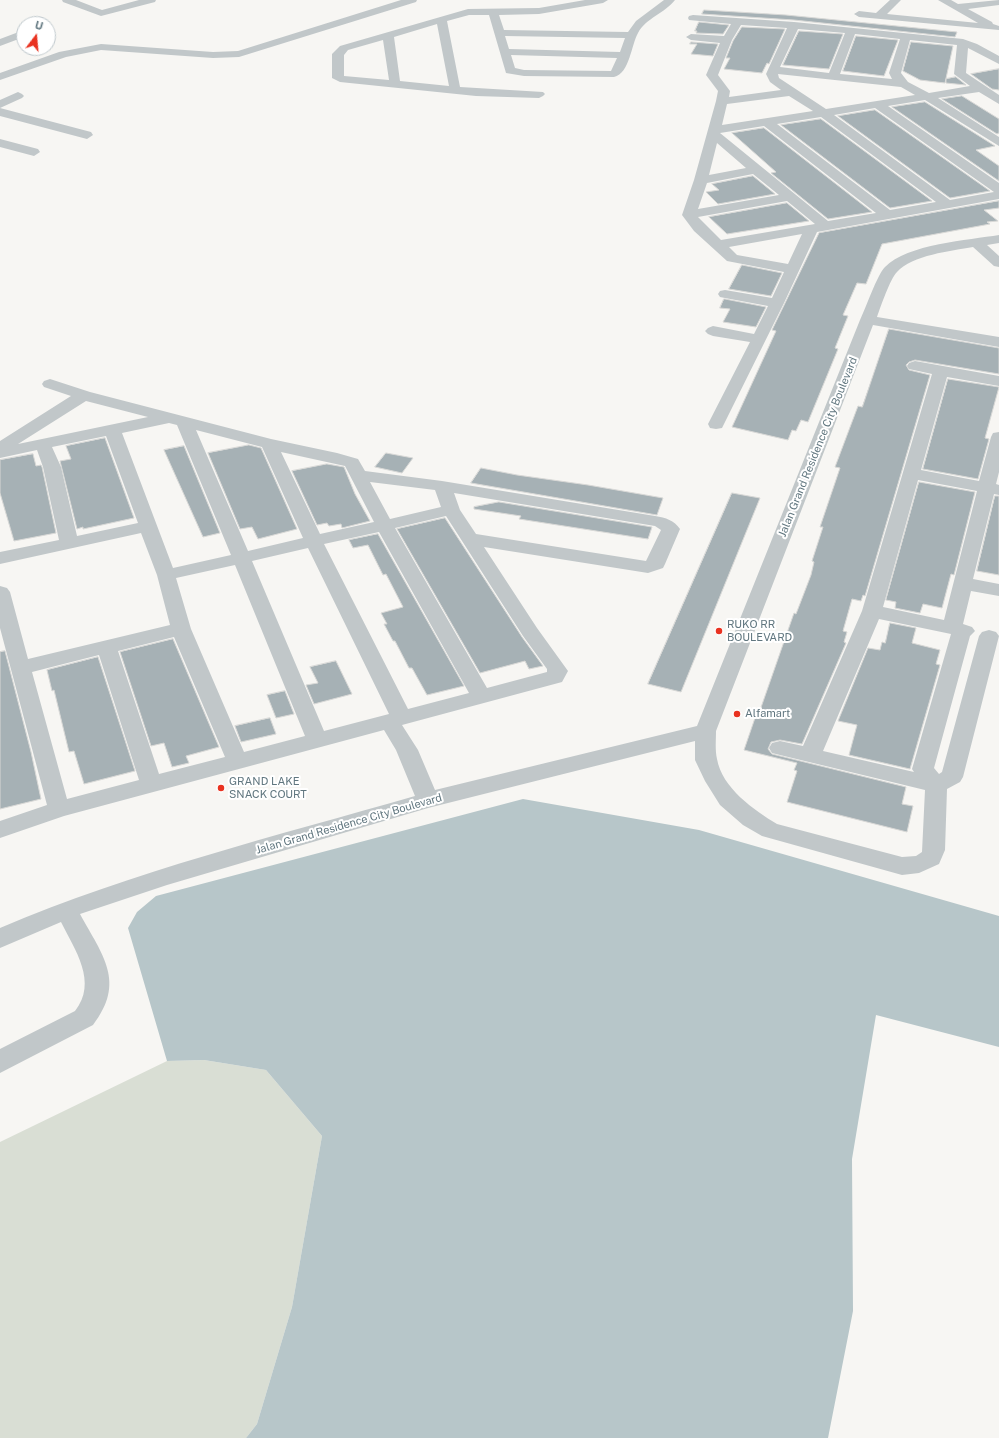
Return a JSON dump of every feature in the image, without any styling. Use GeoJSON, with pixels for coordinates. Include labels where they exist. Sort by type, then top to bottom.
{"type":"FeatureCollection","features":[{"type":"Feature","properties":{"kind":"street"},"geometry":{"type":"LineString","coordinates":[[67,0],[101,13],[151,0]]}},
{"type":"Feature","properties":{"kind":"street"},"geometry":{"type":"LineString","coordinates":[[0,77],[21,68],[80,50],[101,46],[213,55],[239,54],[412,0]]}},
{"type":"Feature","properties":{"kind":"street"},"geometry":{"type":"LineString","coordinates":[[539,94],[476,92],[338,78],[338,54],[340,50],[388,34],[442,21],[468,12],[539,11],[603,0]]}},
{"type":"Feature","properties":{"kind":"street"},"geometry":{"type":"LineString","coordinates":[[539,11],[578,16],[608,0]]}},
{"type":"Feature","properties":{"kind":"street"},"geometry":{"type":"LineString","coordinates":[[493,12],[510,71],[524,73],[614,74],[620,66],[631,35],[638,26],[670,0]]}},
{"type":"Feature","properties":{"kind":"street"},"geometry":{"type":"LineString","coordinates":[[878,16],[896,0]]}},
{"type":"Feature","properties":{"kind":"street"},"geometry":{"type":"LineString","coordinates":[[943,0],[998,29]]}},
{"type":"Feature","properties":{"kind":"street"},"geometry":{"type":"LineString","coordinates":[[957,7],[998,1]]}},
{"type":"Feature","properties":{"kind":"street"},"geometry":{"type":"LineString","coordinates":[[859,14],[998,29]]}},
{"type":"Feature","properties":{"kind":"street"},"geometry":{"type":"LineString","coordinates":[[693,18],[794,25],[963,42],[999,61]]}},
{"type":"Feature","properties":{"kind":"street"},"geometry":{"type":"LineString","coordinates":[[442,21],[455,89]]}},
{"type":"Feature","properties":{"kind":"street"},"geometry":{"type":"LineString","coordinates":[[689,215],[702,180],[724,91],[712,75],[727,40],[738,21]]}},
{"type":"Feature","properties":{"kind":"street"},"geometry":{"type":"LineString","coordinates":[[794,25],[772,70],[774,80],[789,92],[822,112],[947,204]]}},
{"type":"Feature","properties":{"kind":"street"},"geometry":{"type":"LineString","coordinates":[[833,76],[851,31]]}},
{"type":"Feature","properties":{"kind":"street"},"geometry":{"type":"LineString","coordinates":[[498,33],[631,35]]}},
{"type":"Feature","properties":{"kind":"street"},"geometry":{"type":"LineString","coordinates":[[388,34],[390,58],[395,83]]}},
{"type":"Feature","properties":{"kind":"street"},"geometry":{"type":"LineString","coordinates":[[906,36],[895,73],[896,77],[904,84],[926,96],[999,142]]}},
{"type":"Feature","properties":{"kind":"street"},"geometry":{"type":"LineString","coordinates":[[0,43],[16,37]]}},
{"type":"Feature","properties":{"kind":"street"},"geometry":{"type":"LineString","coordinates":[[691,37],[727,40]]}},
{"type":"Feature","properties":{"kind":"street"},"geometry":{"type":"LineString","coordinates":[[963,42],[960,74],[999,100]]}},
{"type":"Feature","properties":{"kind":"street"},"geometry":{"type":"LineString","coordinates":[[505,52],[623,55]]}},
{"type":"Feature","properties":{"kind":"street"},"geometry":{"type":"LineString","coordinates":[[772,70],[904,84]]}},
{"type":"Feature","properties":{"kind":"street"},"geometry":{"type":"LineString","coordinates":[[715,132],[822,112],[980,88]]}},
{"type":"Feature","properties":{"kind":"street"},"geometry":{"type":"LineString","coordinates":[[722,101],[789,92]]}},
{"type":"Feature","properties":{"kind":"street"},"geometry":{"type":"LineString","coordinates":[[0,105],[18,96]]}},
{"type":"Feature","properties":{"kind":"street"},"geometry":{"type":"LineString","coordinates":[[877,104],[999,189]]}},
{"type":"Feature","properties":{"kind":"street"},"geometry":{"type":"LineString","coordinates":[[0,112],[87,135]]}},
{"type":"Feature","properties":{"kind":"street"},"geometry":{"type":"LineString","coordinates":[[767,122],[886,214]]}},
{"type":"Feature","properties":{"kind":"street"},"geometry":{"type":"LineString","coordinates":[[715,132],[788,197],[819,227]]}},
{"type":"Feature","properties":{"kind":"street"},"geometry":{"type":"LineString","coordinates":[[0,143],[34,152]]}},
{"type":"Feature","properties":{"kind":"street"},"geometry":{"type":"LineString","coordinates":[[702,180],[756,170]]}},
{"type":"Feature","properties":{"kind":"street"},"geometry":{"type":"LineString","coordinates":[[718,245],[999,195]]}},
{"type":"Feature","properties":{"kind":"street"},"geometry":{"type":"LineString","coordinates":[[689,215],[788,197]]}},
{"type":"Feature","properties":{"kind":"street"},"geometry":{"type":"LineString","coordinates":[[689,215],[699,228],[735,259],[792,269]]}},
{"type":"Feature","properties":{"kind":"street"},"geometry":{"type":"LineString","coordinates":[[716,424],[777,303],[792,269],[819,227]]}},
{"type":"Feature","properties":{"kind":"street","name":"Jalan Grand Residence City Boulevard"},"geometry":{"type":"LineString","coordinates":[[935,785],[935,846],[932,856],[924,862],[914,866],[902,866],[770,830],[751,819],[728,799],[720,787],[706,760],[705,731],[868,320],[890,270],[911,256],[999,239]]}},
{"type":"Feature","properties":{"kind":"street"},"geometry":{"type":"LineString","coordinates":[[976,244],[999,263]]}},
{"type":"Feature","properties":{"kind":"street"},"geometry":{"type":"LineString","coordinates":[[726,294],[777,303]]}},
{"type":"Feature","properties":{"kind":"street"},"geometry":{"type":"LineString","coordinates":[[868,320],[999,342]]}},
{"type":"Feature","properties":{"kind":"street"},"geometry":{"type":"LineString","coordinates":[[713,331],[759,339]]}},
{"type":"Feature","properties":{"kind":"street"},"geometry":{"type":"LineString","coordinates":[[915,366],[999,381]]}},
{"type":"Feature","properties":{"kind":"street"},"geometry":{"type":"LineString","coordinates":[[810,755],[872,611],[941,371]]}},
{"type":"Feature","properties":{"kind":"street"},"geometry":{"type":"LineString","coordinates":[[50,384],[84,395],[269,444],[350,462],[384,526],[481,696]]}},
{"type":"Feature","properties":{"kind":"street"},"geometry":{"type":"LineString","coordinates":[[0,448],[84,395]]}},
{"type":"Feature","properties":{"kind":"street"},"geometry":{"type":"LineString","coordinates":[[0,453],[177,419]]}},
{"type":"Feature","properties":{"kind":"street"},"geometry":{"type":"LineString","coordinates":[[177,419],[240,559],[317,739]]}},
{"type":"Feature","properties":{"kind":"street"},"geometry":{"type":"LineString","coordinates":[[113,431],[166,574],[181,630],[237,761]]}},
{"type":"Feature","properties":{"kind":"street"},"geometry":{"type":"LineString","coordinates":[[935,785],[923,769],[957,629],[962,582],[993,488],[999,437]]}},
{"type":"Feature","properties":{"kind":"street"},"geometry":{"type":"LineString","coordinates":[[269,444],[395,720],[406,750],[428,800]]}},
{"type":"Feature","properties":{"kind":"street"},"geometry":{"type":"LineString","coordinates":[[44,445],[52,467],[69,543]]}},
{"type":"Feature","properties":{"kind":"street"},"geometry":{"type":"LineString","coordinates":[[911,473],[993,488]]}},
{"type":"Feature","properties":{"kind":"street"},"geometry":{"type":"LineString","coordinates":[[358,475],[442,486],[655,521],[664,523],[671,529],[656,564],[648,567],[470,539]]}},
{"type":"Feature","properties":{"kind":"street"},"geometry":{"type":"LineString","coordinates":[[0,830],[59,809],[317,739],[395,720],[555,677],[558,670],[530,632],[451,510],[442,486]]}},
{"type":"Feature","properties":{"kind":"street"},"geometry":{"type":"LineString","coordinates":[[166,574],[240,559],[451,510]]}},
{"type":"Feature","properties":{"kind":"street"},"geometry":{"type":"LineString","coordinates":[[0,558],[147,526]]}},
{"type":"Feature","properties":{"kind":"street"},"geometry":{"type":"LineString","coordinates":[[962,582],[999,590]]}},
{"type":"Feature","properties":{"kind":"street"},"geometry":{"type":"LineString","coordinates":[[1,605],[59,809]]}},
{"type":"Feature","properties":{"kind":"street"},"geometry":{"type":"LineString","coordinates":[[780,748],[935,785],[952,777],[994,637],[872,611]]}},
{"type":"Feature","properties":{"kind":"street"},"geometry":{"type":"LineString","coordinates":[[20,668],[181,630]]}},
{"type":"Feature","properties":{"kind":"street"},"geometry":{"type":"LineString","coordinates":[[107,648],[152,785]]}},
{"type":"Feature","properties":{"kind":"street","name":"Jalan Grand Residence City Boulevard"},"geometry":{"type":"LineString","coordinates":[[0,938],[66,910],[162,878],[428,800],[705,731]]}},
{"type":"Feature","properties":{"kind":"street"},"geometry":{"type":"LineString","coordinates":[[0,1062],[84,1018],[94,1004],[98,981],[94,960],[66,910]]}},
{"type":"Feature","properties":{"kind":"shaded area"},"geometry":{"type":"Polygon","coordinates":[[[523,799],[699,830],[999,916],[999,1047],[876,1015],[852,1159],[853,1311],[828,1438],[246,1438],[257,1424],[292,1307],[322,1136],[266,1070],[204,1060],[167,1061],[128,928],[137,912],[156,896],[523,799]]]}},
{"type":"Feature","properties":{"kind":"shaded area"},"geometry":{"type":"Polygon","coordinates":[[[204,1060],[266,1070],[322,1136],[292,1307],[257,1424],[246,1438],[0,1438],[0,1142],[167,1061],[204,1060]]]}},
{"type":"Feature","properties":{"kind":"building"},"geometry":{"type":"Polygon","coordinates":[[[704,10],[786,15],[957,32],[955,37],[794,20],[702,14],[704,10]]]}},
{"type":"Feature","properties":{"kind":"building"},"geometry":{"type":"Polygon","coordinates":[[[699,22],[729,25],[723,34],[696,33],[697,31],[695,31],[699,22]]]}},
{"type":"Feature","properties":{"kind":"building"},"geometry":{"type":"Polygon","coordinates":[[[742,27],[785,29],[769,64],[767,63],[762,73],[724,69],[730,58],[726,58],[733,41],[742,27]]]}},
{"type":"Feature","properties":{"kind":"building"},"geometry":{"type":"Polygon","coordinates":[[[799,31],[843,34],[829,69],[783,65],[799,31]]]}},
{"type":"Feature","properties":{"kind":"building"},"geometry":{"type":"Polygon","coordinates":[[[856,36],[898,40],[884,76],[843,71],[856,36]]]}},
{"type":"Feature","properties":{"kind":"building"},"geometry":{"type":"Polygon","coordinates":[[[691,42],[718,44],[713,56],[691,54],[697,44],[690,44],[691,42]]]}},
{"type":"Feature","properties":{"kind":"building"},"geometry":{"type":"Polygon","coordinates":[[[911,42],[953,46],[945,83],[920,80],[903,71],[911,42]]]}},
{"type":"Feature","properties":{"kind":"building"},"geometry":{"type":"Polygon","coordinates":[[[999,69],[999,90],[992,89],[971,74],[999,69]]]}},
{"type":"Feature","properties":{"kind":"building"},"geometry":{"type":"Polygon","coordinates":[[[956,77],[966,85],[946,83],[946,79],[956,77]]]}},
{"type":"Feature","properties":{"kind":"building"},"geometry":{"type":"Polygon","coordinates":[[[962,96],[999,119],[999,133],[997,134],[942,99],[962,96]]]}},
{"type":"Feature","properties":{"kind":"building"},"geometry":{"type":"Polygon","coordinates":[[[925,102],[995,146],[976,150],[999,166],[999,181],[892,107],[925,102]]]}},
{"type":"Feature","properties":{"kind":"building"},"geometry":{"type":"Polygon","coordinates":[[[875,110],[990,191],[950,198],[838,116],[875,110]]]}},
{"type":"Feature","properties":{"kind":"building"},"geometry":{"type":"Polygon","coordinates":[[[821,119],[932,201],[890,208],[781,125],[821,119]]]}},
{"type":"Feature","properties":{"kind":"building"},"geometry":{"type":"Polygon","coordinates":[[[764,128],[872,212],[828,219],[771,173],[776,172],[732,133],[764,128]]]}},
{"type":"Feature","properties":{"kind":"building"},"geometry":{"type":"Polygon","coordinates":[[[753,176],[775,194],[718,204],[706,192],[719,190],[712,184],[753,176]]]}},
{"type":"Feature","properties":{"kind":"building"},"geometry":{"type":"Polygon","coordinates":[[[999,201],[999,208],[984,210],[998,221],[987,222],[990,224],[882,244],[866,284],[857,283],[843,315],[848,316],[835,348],[838,349],[808,422],[801,420],[796,431],[792,430],[788,440],[732,427],[776,331],[772,330],[819,233],[999,201]]]}},
{"type":"Feature","properties":{"kind":"building"},"geometry":{"type":"Polygon","coordinates":[[[787,203],[809,221],[727,234],[709,217],[787,203]]]}},
{"type":"Feature","properties":{"kind":"building"},"geometry":{"type":"Polygon","coordinates":[[[742,265],[782,273],[771,296],[729,289],[742,265]]]}},
{"type":"Feature","properties":{"kind":"building"},"geometry":{"type":"Polygon","coordinates":[[[724,299],[766,307],[756,327],[723,322],[730,309],[720,308],[724,299]]]}},
{"type":"Feature","properties":{"kind":"building"},"geometry":{"type":"Polygon","coordinates":[[[889,329],[999,348],[999,374],[915,360],[906,365],[909,370],[930,375],[865,596],[863,595],[861,601],[852,599],[843,631],[847,632],[844,642],[846,643],[802,744],[780,740],[771,742],[768,749],[772,754],[906,787],[902,804],[913,806],[907,832],[787,802],[797,771],[794,770],[797,763],[744,750],[756,715],[758,716],[794,613],[796,614],[811,575],[814,562],[812,561],[823,527],[820,527],[840,468],[835,467],[858,406],[862,407],[889,329]]]}},
{"type":"Feature","properties":{"kind":"building"},"geometry":{"type":"Polygon","coordinates":[[[948,379],[999,387],[985,438],[989,439],[978,479],[923,469],[948,379]]]}},
{"type":"Feature","properties":{"kind":"building"},"geometry":{"type":"Polygon","coordinates":[[[105,438],[134,518],[77,529],[60,461],[71,459],[66,446],[105,438]]]}},
{"type":"Feature","properties":{"kind":"building"},"geometry":{"type":"Polygon","coordinates":[[[249,445],[261,448],[297,529],[258,539],[252,527],[240,529],[208,453],[249,445]]]}},
{"type":"Feature","properties":{"kind":"building"},"geometry":{"type":"Polygon","coordinates":[[[184,446],[220,533],[203,537],[164,450],[184,446]]]}},
{"type":"Feature","properties":{"kind":"building"},"geometry":{"type":"Polygon","coordinates":[[[386,453],[413,458],[402,473],[375,467],[386,453]]]}},
{"type":"Feature","properties":{"kind":"building"},"geometry":{"type":"Polygon","coordinates":[[[33,454],[36,466],[41,465],[42,467],[56,533],[14,541],[0,493],[0,460],[33,454]]]}},
{"type":"Feature","properties":{"kind":"building"},"geometry":{"type":"Polygon","coordinates":[[[327,464],[344,467],[355,494],[370,521],[342,528],[341,524],[329,526],[327,523],[317,525],[292,471],[327,464]]]}},
{"type":"Feature","properties":{"kind":"building"},"geometry":{"type":"Polygon","coordinates":[[[481,468],[663,498],[657,515],[471,483],[481,468]]]}},
{"type":"Feature","properties":{"kind":"building"},"geometry":{"type":"Polygon","coordinates":[[[919,482],[975,492],[954,575],[951,574],[942,608],[923,604],[920,613],[895,608],[896,602],[886,600],[919,482]]]}},
{"type":"Feature","properties":{"kind":"building"},"geometry":{"type":"Polygon","coordinates":[[[732,493],[760,498],[681,692],[648,684],[732,493]]]}},
{"type":"Feature","properties":{"kind":"building"},"geometry":{"type":"Polygon","coordinates":[[[995,496],[999,496],[999,575],[977,571],[995,496]]]}},
{"type":"Feature","properties":{"kind":"building"},"geometry":{"type":"Polygon","coordinates":[[[499,502],[652,527],[648,539],[519,519],[521,516],[474,509],[474,507],[499,502]]]}},
{"type":"Feature","properties":{"kind":"building"},"geometry":{"type":"Polygon","coordinates":[[[445,518],[522,637],[543,666],[529,669],[525,661],[480,673],[397,529],[445,518]]]}},
{"type":"Feature","properties":{"kind":"building"},"geometry":{"type":"Polygon","coordinates":[[[378,534],[464,686],[427,695],[412,668],[409,668],[395,641],[393,641],[384,624],[387,624],[381,613],[403,607],[386,574],[383,575],[368,545],[353,548],[349,540],[378,534]]]}},
{"type":"Feature","properties":{"kind":"building"},"geometry":{"type":"Polygon","coordinates":[[[890,623],[916,628],[912,643],[940,650],[936,664],[940,665],[910,769],[849,755],[857,725],[838,721],[868,648],[880,650],[882,642],[885,643],[890,623]]]}},
{"type":"Feature","properties":{"kind":"building"},"geometry":{"type":"Polygon","coordinates":[[[173,639],[219,747],[186,756],[189,763],[172,767],[164,743],[151,746],[120,652],[173,639]]]}},
{"type":"Feature","properties":{"kind":"building"},"geometry":{"type":"Polygon","coordinates":[[[5,651],[31,752],[41,799],[0,809],[0,652],[5,651]]]}},
{"type":"Feature","properties":{"kind":"building"},"geometry":{"type":"Polygon","coordinates":[[[98,657],[135,771],[84,784],[74,751],[69,752],[54,690],[52,691],[47,670],[98,657]]]}},
{"type":"Feature","properties":{"kind":"building"},"geometry":{"type":"Polygon","coordinates":[[[336,661],[352,694],[314,704],[306,685],[318,683],[310,667],[336,661]]]}},
{"type":"Feature","properties":{"kind":"building"},"geometry":{"type":"Polygon","coordinates":[[[285,691],[294,714],[276,718],[267,695],[285,691]]]}},
{"type":"Feature","properties":{"kind":"building"},"geometry":{"type":"Polygon","coordinates":[[[270,718],[276,734],[241,742],[235,726],[270,718]]]}},
{"type":"Feature","properties":{"kind":"place","name":"RUKO RR BOULEVARD"},"geometry":{"type":"Point","coordinates":[719,631]}},
{"type":"Feature","properties":{"kind":"place","name":"Alfamart"},"geometry":{"type":"Point","coordinates":[737,714]}},
{"type":"Feature","properties":{"kind":"place","name":"GRAND LAKE SNACK COURT"},"geometry":{"type":"Point","coordinates":[221,788]}}]}
